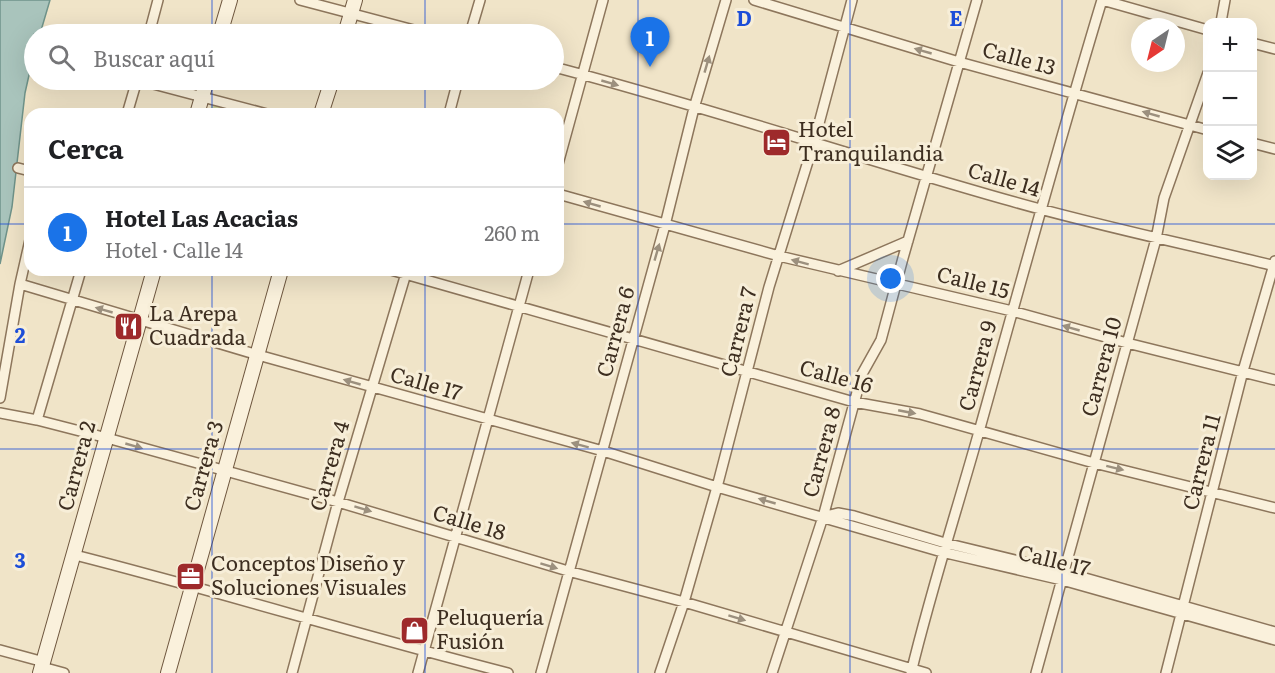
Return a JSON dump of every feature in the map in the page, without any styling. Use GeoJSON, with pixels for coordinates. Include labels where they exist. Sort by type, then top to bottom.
{"type":"FeatureCollection","features":[{"type":"Feature","properties":{"kind":"main road"},"geometry":{"type":"LineString","coordinates":[[223,24],[230,0]]}},
{"type":"Feature","properties":{"kind":"main road"},"geometry":{"type":"LineString","coordinates":[[348,24],[353,6]]}},
{"type":"Feature","properties":{"kind":"main road"},"geometry":{"type":"LineString","coordinates":[[199,108],[204,90]]}},
{"type":"Feature","properties":{"kind":"main road"},"geometry":{"type":"LineString","coordinates":[[323,108],[329,90]]}},
{"type":"Feature","properties":{"kind":"main road","name":"Carrera 2"},"geometry":{"type":"LineString","coordinates":[[42,667],[152,276]]}},
{"type":"Feature","properties":{"kind":"main road","name":"Carrera 3"},"geometry":{"type":"LineString","coordinates":[[168,673],[279,276]]}},
{"type":"Feature","properties":{"kind":"street"},"geometry":{"type":"LineString","coordinates":[[152,24],[158,0]]}},
{"type":"Feature","properties":{"kind":"street"},"geometry":{"type":"LineString","coordinates":[[300,0],[353,6],[402,24]]}},
{"type":"Feature","properties":{"kind":"street"},"geometry":{"type":"LineString","coordinates":[[473,24],[480,0]]}},
{"type":"Feature","properties":{"kind":"street"},"geometry":{"type":"LineString","coordinates":[[564,141],[603,0]]}},
{"type":"Feature","properties":{"kind":"street","name":"Carrera 6"},"geometry":{"type":"LineString","coordinates":[[541,673],[665,225],[694,108],[726,0]]}},
{"type":"Feature","properties":{"kind":"street","name":"Calle 13"},"geometry":{"type":"LineString","coordinates":[[754,0],[959,62],[1203,129]]}},
{"type":"Feature","properties":{"kind":"street","name":"Carrera 7"},"geometry":{"type":"LineString","coordinates":[[660,673],[684,602],[717,487],[769,287],[814,142],[852,0]]}},
{"type":"Feature","properties":{"kind":"street","name":"Carrera 8"},"geometry":{"type":"LineString","coordinates":[[772,673],[823,517],[862,374],[881,340],[977,0]]}},
{"type":"Feature","properties":{"kind":"street"},"geometry":{"type":"LineString","coordinates":[[1102,0],[1203,29]]}},
{"type":"Feature","properties":{"kind":"street","name":"Carrera 9"},"geometry":{"type":"LineString","coordinates":[[911,671],[944,548],[1102,0]]}},
{"type":"Feature","properties":{"kind":"street"},"geometry":{"type":"LineString","coordinates":[[1222,18],[1225,0]]}},
{"type":"Feature","properties":{"kind":"street"},"geometry":{"type":"LineString","coordinates":[[1257,44],[1275,49]]}},
{"type":"Feature","properties":{"kind":"street","name":"Calle 14"},"geometry":{"type":"LineString","coordinates":[[564,70],[1041,209],[1156,239],[1274,264]]}},
{"type":"Feature","properties":{"kind":"street","name":"Carrera 10"},"geometry":{"type":"LineString","coordinates":[[1036,673],[1156,239],[1164,198],[1203,87]]}},
{"type":"Feature","properties":{"kind":"street"},"geometry":{"type":"LineString","coordinates":[[129,108],[134,90]]}},
{"type":"Feature","properties":{"kind":"street"},"geometry":{"type":"LineString","coordinates":[[173,90],[243,108]]}},
{"type":"Feature","properties":{"kind":"street"},"geometry":{"type":"LineString","coordinates":[[451,108],[455,90]]}},
{"type":"Feature","properties":{"kind":"street"},"geometry":{"type":"LineString","coordinates":[[1257,144],[1275,149]]}},
{"type":"Feature","properties":{"kind":"street"},"geometry":{"type":"LineString","coordinates":[[18,168],[24,170]]}},
{"type":"Feature","properties":{"kind":"street","name":"Calle 15"},"geometry":{"type":"LineString","coordinates":[[564,196],[779,256],[1012,311],[1275,380]]}},
{"type":"Feature","properties":{"kind":"street"},"geometry":{"type":"LineString","coordinates":[[838,271],[908,241]]}},
{"type":"Feature","properties":{"kind":"street","name":"Carrera 11"},"geometry":{"type":"LineString","coordinates":[[1166,673],[1243,371],[1274,264]]}},
{"type":"Feature","properties":{"kind":"street"},"geometry":{"type":"LineString","coordinates":[[0,398],[24,266]]}},
{"type":"Feature","properties":{"kind":"street"},"geometry":{"type":"LineString","coordinates":[[37,420],[79,276]]}},
{"type":"Feature","properties":{"kind":"street","name":"Carrera 4"},"geometry":{"type":"LineString","coordinates":[[292,673],[338,502],[405,276]]}},
{"type":"Feature","properties":{"kind":"street","name":"Calle 16"},"geometry":{"type":"LineString","coordinates":[[420,276],[854,402],[920,414],[1094,463],[1275,508]]}},
{"type":"Feature","properties":{"kind":"street"},"geometry":{"type":"LineString","coordinates":[[418,673],[527,276]]}},
{"type":"Feature","properties":{"kind":"street","name":"Calle 17"},"geometry":{"type":"LineString","coordinates":[[20,284],[139,321],[603,451],[717,487],[823,517],[1063,576],[1183,610],[1275,640]]}},
{"type":"Feature","properties":{"kind":"street","name":"Calle 18"},"geometry":{"type":"LineString","coordinates":[[0,413],[107,438],[338,502],[568,571],[786,632],[911,671],[927,673]]}},
{"type":"Feature","properties":{"kind":"street"},"geometry":{"type":"LineString","coordinates":[[75,555],[193,585],[307,620],[508,673]]}},
{"type":"Feature","properties":{"kind":"street","name":"Calle 17"},"geometry":{"type":"LineString","coordinates":[[1183,610],[1275,632]]}},
{"type":"Feature","properties":{"kind":"street"},"geometry":{"type":"LineString","coordinates":[[0,650],[64,673]]}},
{"type":"Feature","properties":{"kind":"green space"},"geometry":{"type":"Polygon","coordinates":[[[212,104],[227,108],[211,108],[212,104]]]}},
{"type":"Feature","properties":{"kind":"water"},"geometry":{"type":"Polygon","coordinates":[[[0,0],[50,0],[43,24],[24,24],[26,90],[12,207],[0,264],[0,0]]]}},
{"type":"Feature","properties":{"kind":"place","name":"Hotel Las Acacias"},"geometry":{"type":"Point","coordinates":[650,67]}},
{"type":"Feature","properties":{"kind":"place","name":"Hotel Tranquilandia"},"geometry":{"type":"Point","coordinates":[777,142]}},
{"type":"Feature","properties":{"kind":"place","name":"La Arepa Cuadrada"},"geometry":{"type":"Point","coordinates":[128,326]}},
{"type":"Feature","properties":{"kind":"place","name":"Conceptos Diseño y Soluciones Visuales"},"geometry":{"type":"Point","coordinates":[190,576]}},
{"type":"Feature","properties":{"kind":"place","name":"Peluquería Fusión"},"geometry":{"type":"Point","coordinates":[415,630]}}]}
